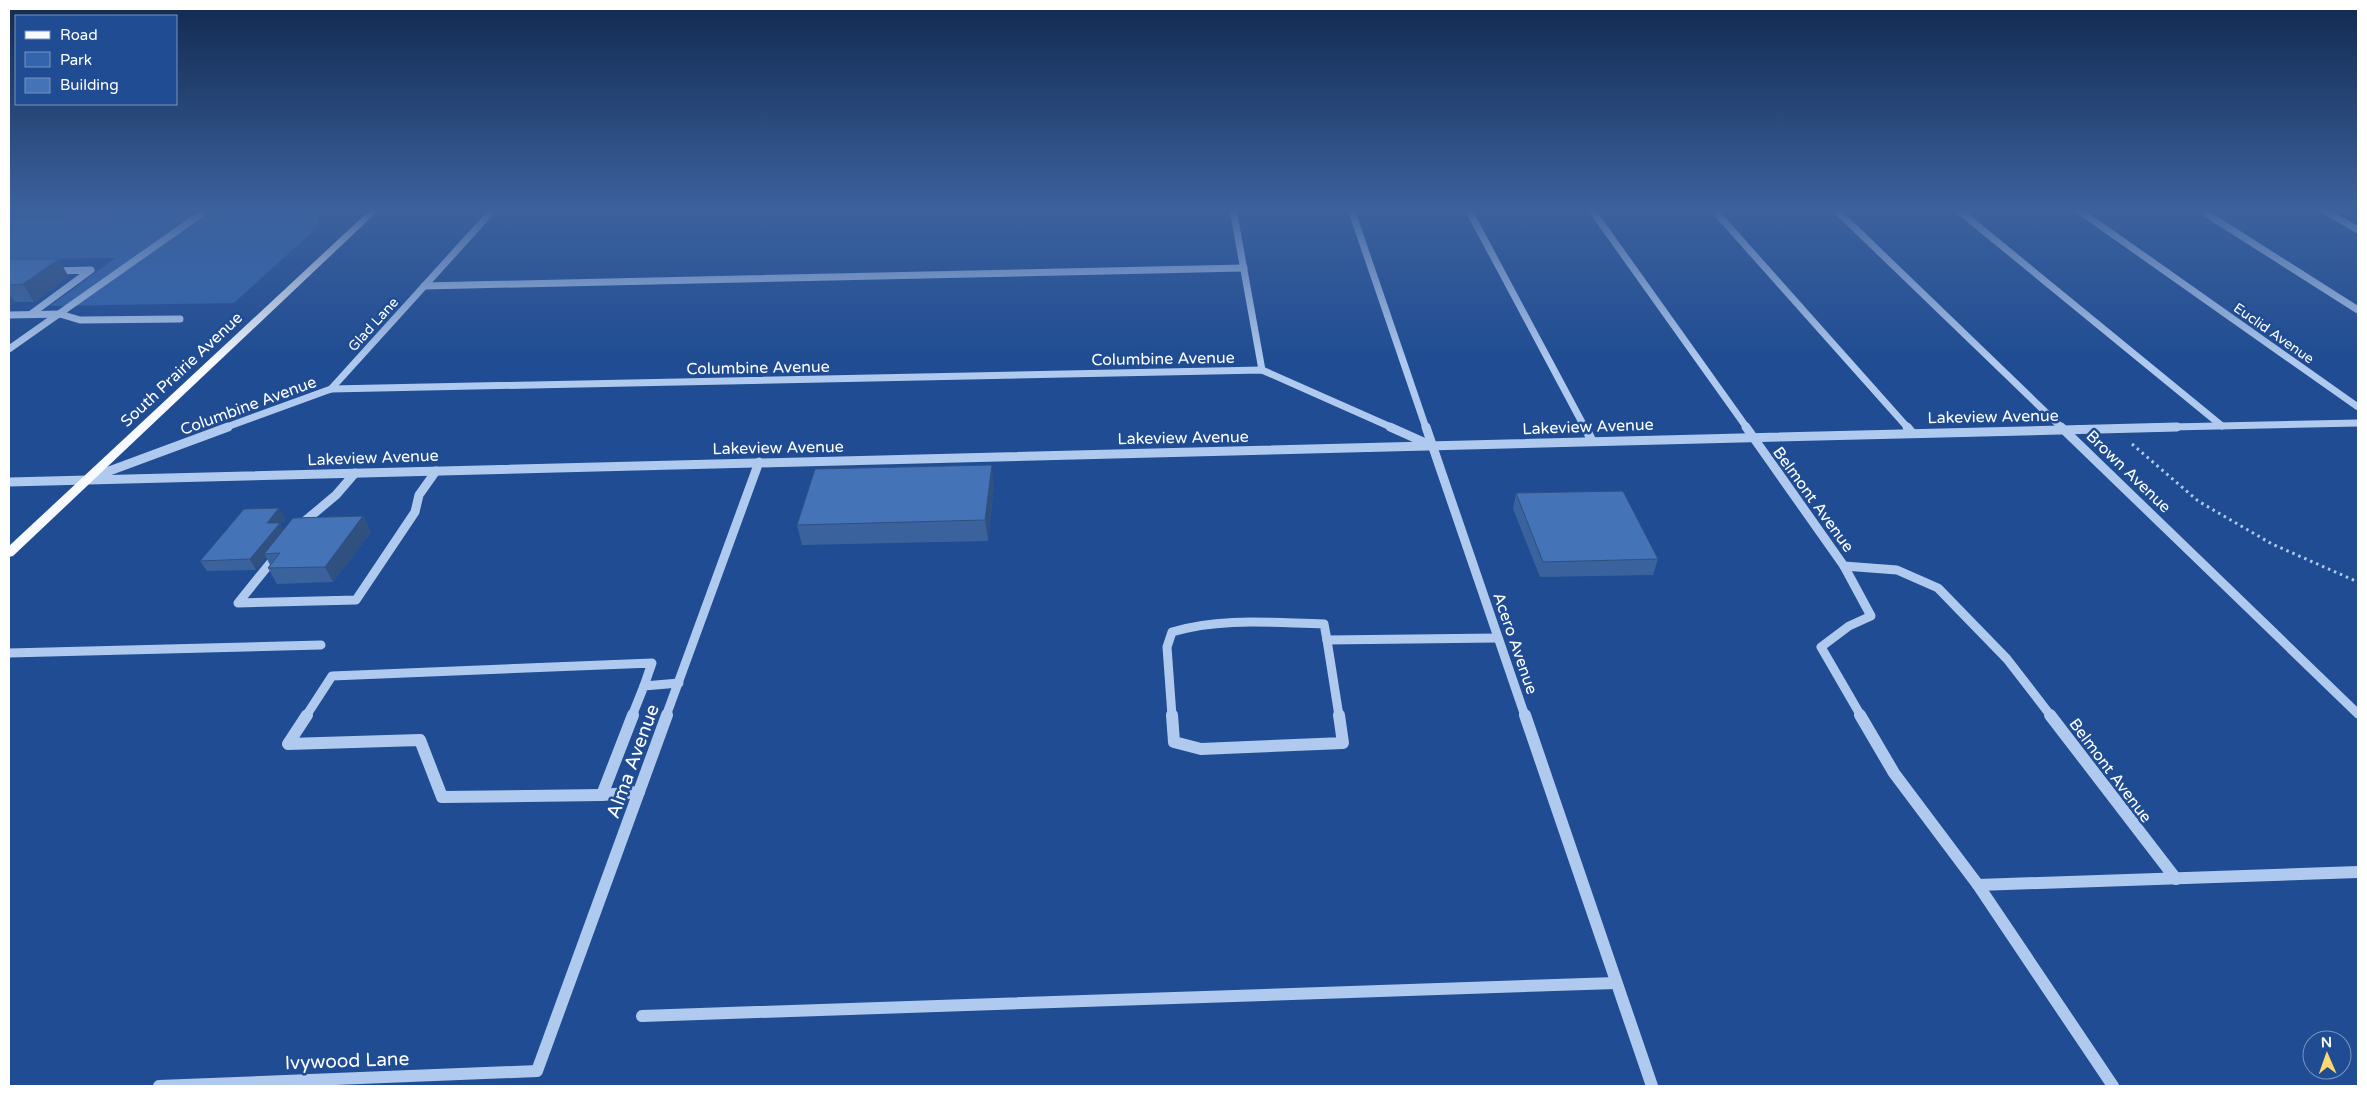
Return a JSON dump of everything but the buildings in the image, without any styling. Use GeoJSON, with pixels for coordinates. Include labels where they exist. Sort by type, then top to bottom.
{"type":"FeatureCollection","features":[{"type":"Feature","properties":{"kind":"main road","name":"South Prairie Avenue"},"geometry":{"type":"LineString","coordinates":[[9,553],[321,260]]}},
{"type":"Feature","properties":{"kind":"street"},"geometry":{"type":"LineString","coordinates":[[9,349],[136,260]]}},
{"type":"Feature","properties":{"kind":"street","name":"Glad Lane"},"geometry":{"type":"LineString","coordinates":[[331,389],[448,260]]}},
{"type":"Feature","properties":{"kind":"street"},"geometry":{"type":"LineString","coordinates":[[1243,260],[1262,370]]}},
{"type":"Feature","properties":{"kind":"street","name":"Acero Avenue"},"geometry":{"type":"LineString","coordinates":[[1368,260],[1652,1086]]}},
{"type":"Feature","properties":{"kind":"street"},"geometry":{"type":"LineString","coordinates":[[1495,260],[1592,441]]}},
{"type":"Feature","properties":{"kind":"street","name":"Belmont Avenue"},"geometry":{"type":"LineString","coordinates":[[1627,260],[1750,437],[1844,566],[1897,570],[1938,588],[2007,659],[2176,879]]}},
{"type":"Feature","properties":{"kind":"street"},"geometry":{"type":"LineString","coordinates":[[1758,260],[1912,433]]}},
{"type":"Feature","properties":{"kind":"street","name":"Brown Avenue"},"geometry":{"type":"LineString","coordinates":[[1888,260],[2358,714]]}},
{"type":"Feature","properties":{"kind":"street"},"geometry":{"type":"LineString","coordinates":[[2019,260],[2222,426]]}},
{"type":"Feature","properties":{"kind":"street","name":"Euclid Avenue"},"geometry":{"type":"LineString","coordinates":[[2150,260],[2358,407]]}},
{"type":"Feature","properties":{"kind":"street"},"geometry":{"type":"LineString","coordinates":[[2279,260],[2358,310]]}},
{"type":"Feature","properties":{"kind":"street"},"geometry":{"type":"LineString","coordinates":[[424,286],[1244,268]]}},
{"type":"Feature","properties":{"kind":"street"},"geometry":{"type":"LineString","coordinates":[[30,314],[91,270],[45,271]]}},
{"type":"Feature","properties":{"kind":"street"},"geometry":{"type":"LineString","coordinates":[[9,315],[60,314],[80,320],[180,318]]}},
{"type":"Feature","properties":{"kind":"street","name":"Columbine Avenue"},"geometry":{"type":"LineString","coordinates":[[85,480],[331,389],[1262,370],[1431,445]]}},
{"type":"Feature","properties":{"kind":"street","name":"Lakeview Avenue"},"geometry":{"type":"LineString","coordinates":[[9,482],[2358,423]]}},
{"type":"Feature","properties":{"kind":"street","name":"Alma Avenue"},"geometry":{"type":"LineString","coordinates":[[537,1071],[759,462]]}},
{"type":"Feature","properties":{"kind":"street"},"geometry":{"type":"LineString","coordinates":[[280,551],[238,603],[356,600],[415,512],[419,495],[436,471]]}},
{"type":"Feature","properties":{"kind":"street"},"geometry":{"type":"LineString","coordinates":[[292,536],[303,521],[336,495],[355,473]]}},
{"type":"Feature","properties":{"kind":"street"},"geometry":{"type":"LineString","coordinates":[[1844,566],[1872,616],[1849,626],[1821,647],[1894,773],[1978,885],[2113,1086]]}},
{"type":"Feature","properties":{"kind":"street"},"geometry":{"type":"LineString","coordinates":[[1208,623],[1324,624],[1327,640],[1343,743],[1201,749],[1174,742],[1166,647],[1172,632],[1208,623]]}},
{"type":"Feature","properties":{"kind":"street"},"geometry":{"type":"LineString","coordinates":[[1327,640],[1497,638]]}},
{"type":"Feature","properties":{"kind":"street"},"geometry":{"type":"LineString","coordinates":[[9,653],[321,646]]}},
{"type":"Feature","properties":{"kind":"street"},"geometry":{"type":"LineString","coordinates":[[602,795],[652,664],[332,676],[288,744],[420,740],[442,797],[602,795],[639,792]]}},
{"type":"Feature","properties":{"kind":"street"},"geometry":{"type":"LineString","coordinates":[[644,686],[679,683]]}},
{"type":"Feature","properties":{"kind":"street"},"geometry":{"type":"LineString","coordinates":[[1978,885],[2358,872]]}},
{"type":"Feature","properties":{"kind":"street"},"geometry":{"type":"LineString","coordinates":[[642,1016],[1616,983]]}},
{"type":"Feature","properties":{"kind":"street","name":"Ivywood Lane"},"geometry":{"type":"LineString","coordinates":[[159,1086],[537,1071]]}},
{"type":"Feature","properties":{"kind":"path"},"geometry":{"type":"LineString","coordinates":[[2115,428],[2198,501],[2272,544],[2358,582]]}},
{"type":"Feature","properties":{"kind":"green space"},"geometry":{"type":"Polygon","coordinates":[[[112,260],[281,260],[234,303],[50,306],[112,260]]]}}]}
